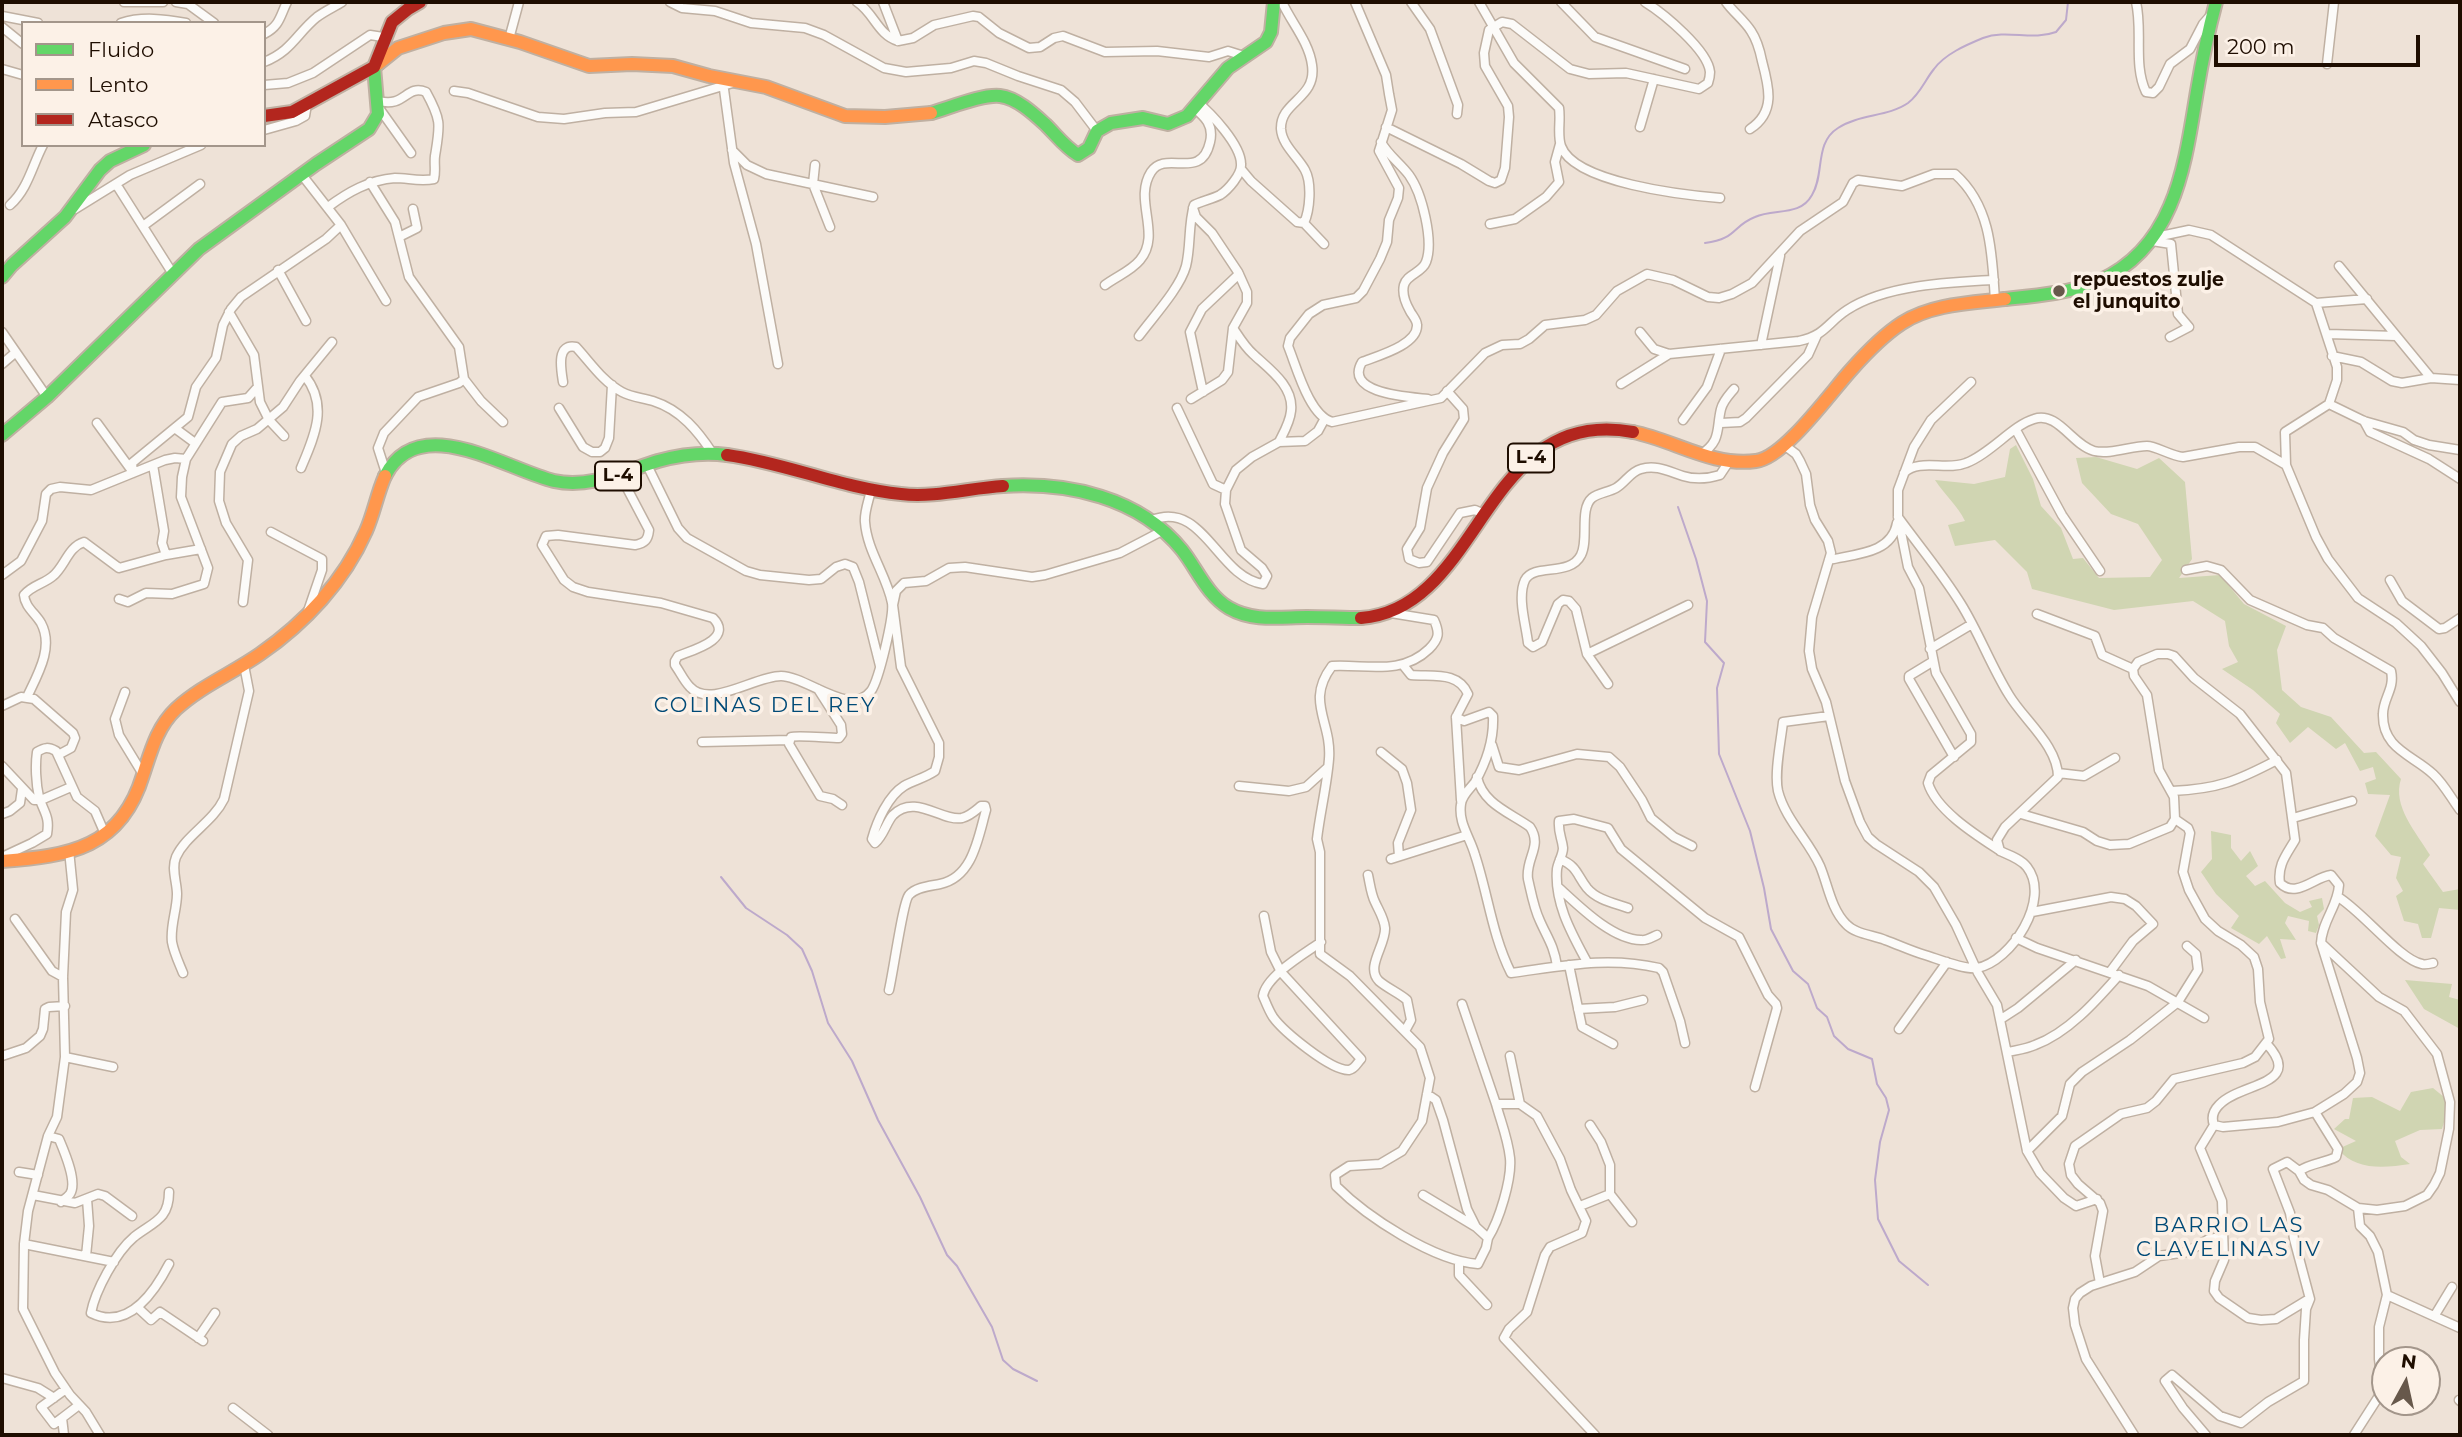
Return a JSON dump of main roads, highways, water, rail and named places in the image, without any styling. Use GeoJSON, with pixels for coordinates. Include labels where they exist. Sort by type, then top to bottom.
{"type":"FeatureCollection","features":[{"type":"Feature","properties":{"kind":"main road"},"geometry":{"type":"LineString","coordinates":[[2,436],[47,397],[199,249],[369,128],[379,114],[374,67],[383,37],[389,24],[397,16],[420,2]]}},
{"type":"Feature","properties":{"kind":"main road"},"geometry":{"type":"LineString","coordinates":[[266,116],[292,112],[374,67],[398,48],[444,33],[471,29],[589,66],[673,66],[723,83],[737,82],[766,87],[845,116],[926,114],[1001,96],[1022,104],[1047,125],[1067,148],[1078,155],[1089,148],[1097,131],[1111,123],[1143,118],[1168,124],[1186,116],[1228,68],[1266,42],[1271,32],[1274,2]]}},
{"type":"Feature","properties":{"kind":"main road","name":"L-4"},"geometry":{"type":"LineString","coordinates":[[2,859],[32,859],[69,850],[105,834],[127,816],[144,776],[155,740],[169,716],[261,654],[321,600],[354,558],[386,473],[393,462],[403,454],[429,444],[457,448],[555,481],[572,484],[590,484],[679,456],[713,454],[751,457],[871,490],[905,495],[1019,484],[1070,488],[1109,498],[1152,520],[1180,547],[1210,591],[1228,608],[1253,617],[1368,617],[1391,613],[1432,583],[1501,489],[1528,460],[1558,441],[1588,430],[1618,429],[1646,433],[1700,455],[1728,463],[1761,462],[1784,445],[1881,340],[1907,319],[1932,311],[2073,291],[2103,280],[2128,265],[2154,239],[2179,191],[2204,37],[2214,8]]}},
{"type":"Feature","properties":{"kind":"main road"},"geometry":{"type":"LineString","coordinates":[[2,277],[69,212],[100,170],[110,161],[140,147]]}},
{"type":"Feature","properties":{"kind":"waterway"},"geometry":{"type":"LineString","coordinates":[[1705,243],[1723,239],[1762,214],[1801,206],[1807,202],[1816,187],[1823,150],[1831,134],[1838,128],[1855,120],[1900,108],[1916,95],[1931,73],[1950,54],[1983,38],[2056,32],[2066,20],[2068,2]]}},
{"type":"Feature","properties":{"kind":"waterway"},"geometry":{"type":"LineString","coordinates":[[1678,507],[1707,601],[1705,642],[1724,663],[1717,688],[1719,754],[1750,831],[1771,929],[1793,971],[1808,984],[1817,1008],[1827,1017],[1834,1036],[1848,1049],[1872,1059],[1877,1084],[1886,1098],[1889,1110],[1880,1142],[1875,1180],[1878,1219],[1899,1261],[1928,1285]]}},
{"type":"Feature","properties":{"kind":"waterway"},"geometry":{"type":"LineString","coordinates":[[721,877],[746,908],[787,935],[802,949],[812,971],[828,1023],[852,1061],[878,1120],[920,1197],[947,1255],[957,1266],[992,1327],[1003,1360],[1013,1369],[1037,1381]]}},
{"type":"Feature","properties":{"kind":"place","name":"repuestos zulje el junquito"},"geometry":{"type":"Point","coordinates":[2059,291]}},
{"type":"Feature","properties":{"kind":"district","name":"COLINAS DEL REY"},"geometry":{"type":"Point","coordinates":[765,706]}},
{"type":"Feature","properties":{"kind":"district","name":"BARRIO LAS CLAVELINAS IV"},"geometry":{"type":"Point","coordinates":[2229,1238]}}]}
